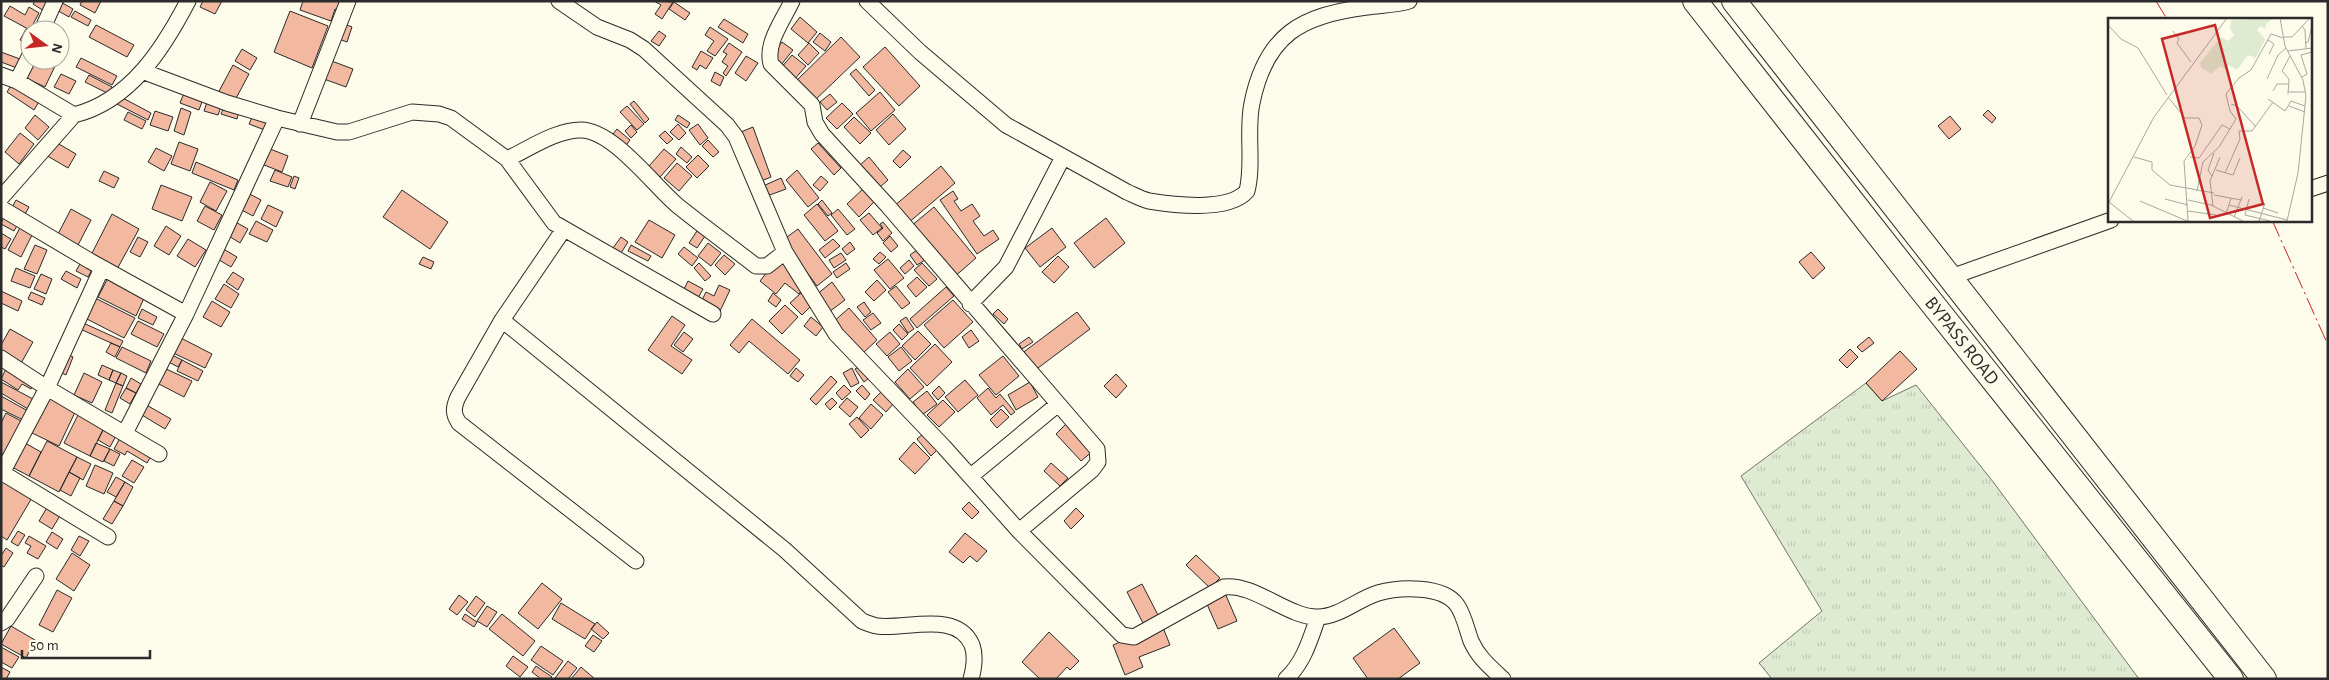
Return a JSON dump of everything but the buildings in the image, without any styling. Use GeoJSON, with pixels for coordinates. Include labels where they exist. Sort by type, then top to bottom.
{"type":"FeatureCollection","features":[{"type":"Feature","properties":{"kind":"main road","name":"BYPASS ROAD"},"geometry":{"type":"LineString","coordinates":[[1695,1],[1932,304],[2231,679]]}},
{"type":"Feature","properties":{"kind":"main road","name":"BYPASS ROAD"},"geometry":{"type":"LineString","coordinates":[[1734,1],[1951,276],[2264,679]]}},
{"type":"Feature","properties":{"kind":"street"},"geometry":{"type":"LineString","coordinates":[[46,20],[55,1]]}},
{"type":"Feature","properties":{"kind":"street"},"geometry":{"type":"LineString","coordinates":[[1,198],[74,114],[91,110],[107,103],[142,71],[172,32],[188,1]]}},
{"type":"Feature","properties":{"kind":"street"},"geometry":{"type":"LineString","coordinates":[[300,124],[348,1]]}},
{"type":"Feature","properties":{"kind":"street"},"geometry":{"type":"LineString","coordinates":[[559,1],[597,27],[630,40],[644,49],[727,124],[744,153],[785,252],[836,334],[971,476],[1019,531],[1118,632],[1128,637],[1134,636],[1224,586],[1231,586],[1302,613],[1318,617],[1328,616],[1378,594],[1392,591],[1430,590],[1451,598],[1458,606],[1477,652],[1483,661],[1503,679]]}},
{"type":"Feature","properties":{"kind":"street"},"geometry":{"type":"LineString","coordinates":[[792,1],[771,46],[769,55],[771,64],[812,105],[815,122],[822,134],[888,206],[970,304],[1097,449],[1098,462],[1092,470],[1019,531]]}},
{"type":"Feature","properties":{"kind":"street"},"geometry":{"type":"LineString","coordinates":[[867,1],[920,52],[1006,125],[1127,192],[1147,200],[1212,205],[1234,201],[1247,191],[1249,183],[1252,103],[1265,64],[1280,40],[1301,23],[1331,12],[1409,1]]}},
{"type":"Feature","properties":{"kind":"street"},"geometry":{"type":"LineString","coordinates":[[17,80],[22,70]]}},
{"type":"Feature","properties":{"kind":"street"},"geometry":{"type":"LineString","coordinates":[[142,71],[200,94],[277,118],[337,132],[349,132],[401,114],[422,112],[451,118],[507,159],[554,223],[713,314]]}},
{"type":"Feature","properties":{"kind":"street"},"geometry":{"type":"LineString","coordinates":[[1,75],[17,80],[74,114]]}},
{"type":"Feature","properties":{"kind":"street"},"geometry":{"type":"LineString","coordinates":[[125,433],[186,314],[277,118]]}},
{"type":"Feature","properties":{"kind":"street"},"geometry":{"type":"LineString","coordinates":[[507,159],[562,133],[582,130],[595,134],[608,140],[640,167],[676,204],[756,266],[767,266],[785,252]]}},
{"type":"Feature","properties":{"kind":"street"},"geometry":{"type":"LineString","coordinates":[[970,304],[1006,267],[1063,157]]}},
{"type":"Feature","properties":{"kind":"street"},"geometry":{"type":"LineString","coordinates":[[2312,188],[2328,182]]}},
{"type":"Feature","properties":{"kind":"street"},"geometry":{"type":"LineString","coordinates":[[1,208],[102,268],[186,314]]}},
{"type":"Feature","properties":{"kind":"street"},"geometry":{"type":"LineString","coordinates":[[1951,276],[2108,221]]}},
{"type":"Feature","properties":{"kind":"street"},"geometry":{"type":"LineString","coordinates":[[564,229],[502,320],[458,397],[454,407],[454,416],[459,423],[636,561]]}},
{"type":"Feature","properties":{"kind":"street"},"geometry":{"type":"LineString","coordinates":[[102,268],[47,388],[2,473],[108,537]]}},
{"type":"Feature","properties":{"kind":"street"},"geometry":{"type":"LineString","coordinates":[[502,320],[785,550],[862,621],[877,626],[942,624],[957,628],[968,635],[975,652],[971,679]]}},
{"type":"Feature","properties":{"kind":"street"},"geometry":{"type":"LineString","coordinates":[[1,358],[47,388],[159,454]]}},
{"type":"Feature","properties":{"kind":"street"},"geometry":{"type":"LineString","coordinates":[[971,476],[1057,405]]}},
{"type":"Feature","properties":{"kind":"street"},"geometry":{"type":"LineString","coordinates":[[1,623],[7,619],[36,576]]}},
{"type":"Feature","properties":{"kind":"street"},"geometry":{"type":"LineString","coordinates":[[1286,679],[1295,670],[1306,651],[1318,617]]}},
{"type":"Feature","properties":{"kind":"green space"},"geometry":{"type":"Polygon","coordinates":[[[1866,383],[1882,401],[1916,385],[1994,483],[2139,679],[1772,679],[1759,663],[1822,611],[1741,476],[1866,383]]]}},
{"type":"Feature","properties":{"kind":"power"},"geometry":{"type":"LineString","coordinates":[[2156,1],[2166,18]]}},
{"type":"Feature","properties":{"kind":"power"},"geometry":{"type":"LineString","coordinates":[[2272,221],[2328,345]]}}]}
